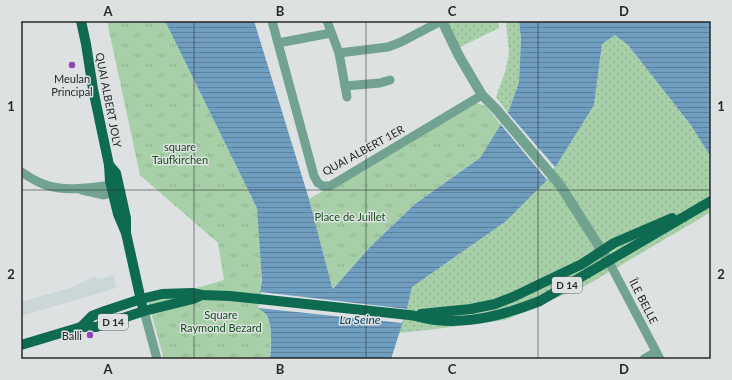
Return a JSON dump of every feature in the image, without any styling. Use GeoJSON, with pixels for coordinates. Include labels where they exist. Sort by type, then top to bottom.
{"type":"FeatureCollection","features":[{"type":"Feature","properties":{"kind":"main road","name":"QUAI ALBERT JOLY"},"geometry":{"type":"LineString","coordinates":[[81,21],[92,85],[109,165],[116,173],[118,217],[126,233],[144,311]]}},
{"type":"Feature","properties":{"kind":"main road","name":"QUAI ALBERT JOLY"},"geometry":{"type":"LineString","coordinates":[[85,39],[87,21]]}},
{"type":"Feature","properties":{"kind":"main road","name":"D 14"},"geometry":{"type":"LineString","coordinates":[[409,315],[471,309],[495,304],[514,297],[582,264],[617,242],[711,201]]}},
{"type":"Feature","properties":{"kind":"main road","name":"D 14"},"geometry":{"type":"LineString","coordinates":[[81,327],[92,316],[140,299],[168,293],[192,293],[247,298],[409,315],[436,320],[461,321],[492,317],[517,310],[540,301],[711,201]]}},
{"type":"Feature","properties":{"kind":"main road","name":"D 14"},"geometry":{"type":"LineString","coordinates":[[21,345],[81,327],[96,327],[144,311],[193,299],[202,295]]}},
{"type":"Feature","properties":{"kind":"street","name":"QUAI ALBERT 1ER"},"geometry":{"type":"LineString","coordinates":[[272,21],[314,176],[318,183],[322,186],[330,186],[482,95]]}},
{"type":"Feature","properties":{"kind":"street"},"geometry":{"type":"LineString","coordinates":[[327,21],[339,54],[347,97]]}},
{"type":"Feature","properties":{"kind":"street"},"geometry":{"type":"LineString","coordinates":[[339,54],[388,46],[401,42],[441,21],[459,56],[482,95],[496,109],[560,185],[609,262]]}},
{"type":"Feature","properties":{"kind":"street"},"geometry":{"type":"LineString","coordinates":[[278,43],[331,33]]}},
{"type":"Feature","properties":{"kind":"street"},"geometry":{"type":"LineString","coordinates":[[345,86],[380,84],[390,80]]}},
{"type":"Feature","properties":{"kind":"street"},"geometry":{"type":"LineString","coordinates":[[21,172],[44,184],[53,186],[79,188],[100,194],[116,189]]}},
{"type":"Feature","properties":{"kind":"street","name":"ÎLE BELLE"},"geometry":{"type":"LineString","coordinates":[[609,262],[658,356],[644,359]]}},
{"type":"Feature","properties":{"kind":"street"},"geometry":{"type":"LineString","coordinates":[[144,311],[157,359]]}},
{"type":"Feature","properties":{"kind":"shaded area"},"geometry":{"type":"Polygon","coordinates":[[[113,275],[116,288],[21,316],[21,302],[70,288],[93,277],[101,279],[113,275]]]}},
{"type":"Feature","properties":{"kind":"green space","name":"square Taufkirchen"},"geometry":{"type":"Polygon","coordinates":[[[107,21],[165,21],[257,208],[262,264],[261,292],[269,321],[271,335],[270,359],[164,359],[148,302],[224,280],[218,243],[140,175],[107,21]]]}},
{"type":"Feature","properties":{"kind":"green space"},"geometry":{"type":"Polygon","coordinates":[[[445,21],[498,21],[499,28],[458,48],[445,21]]]}},
{"type":"Feature","properties":{"kind":"green space"},"geometry":{"type":"Polygon","coordinates":[[[506,21],[519,21],[521,39],[519,82],[508,113],[496,97],[505,72],[509,54],[506,21]]]}},
{"type":"Feature","properties":{"kind":"green space"},"geometry":{"type":"Polygon","coordinates":[[[615,34],[628,45],[690,124],[711,157],[711,212],[587,285],[505,320],[398,333],[407,309],[412,287],[505,222],[594,105],[602,44],[615,34]]]}},
{"type":"Feature","properties":{"kind":"green space","name":"Place de Juillet"},"geometry":{"type":"Polygon","coordinates":[[[476,103],[486,106],[501,125],[480,158],[415,204],[370,247],[333,289],[309,199],[476,103]]]}},
{"type":"Feature","properties":{"kind":"water","name":"La Seine"},"geometry":{"type":"Polygon","coordinates":[[[165,21],[254,21],[309,199],[333,289],[370,247],[415,204],[480,158],[508,113],[519,82],[521,39],[519,21],[711,21],[711,157],[690,124],[628,45],[615,35],[602,44],[594,105],[547,180],[505,222],[412,287],[407,309],[391,359],[270,359],[270,324],[266,314],[258,308],[262,280],[257,208],[165,21]]]}},
{"type":"Feature","properties":{"kind":"pier"},"geometry":{"type":"Polygon","coordinates":[[[508,113],[555,167],[547,180],[501,125],[508,113]]]}},
{"type":"Feature","properties":{"kind":"pier"},"geometry":{"type":"Polygon","coordinates":[[[261,292],[407,309],[402,323],[258,308],[261,292]]]}},
{"type":"Feature","properties":{"kind":"place","name":"Meulan Principal"},"geometry":{"type":"Point","coordinates":[72,65]}},
{"type":"Feature","properties":{"kind":"place","name":"Balli"},"geometry":{"type":"Point","coordinates":[90,335]}},
{"type":"Feature","properties":{"kind":"park label","name":"Square Raymond Bezard"},"geometry":{"type":"Point","coordinates":[221,320]}}]}
